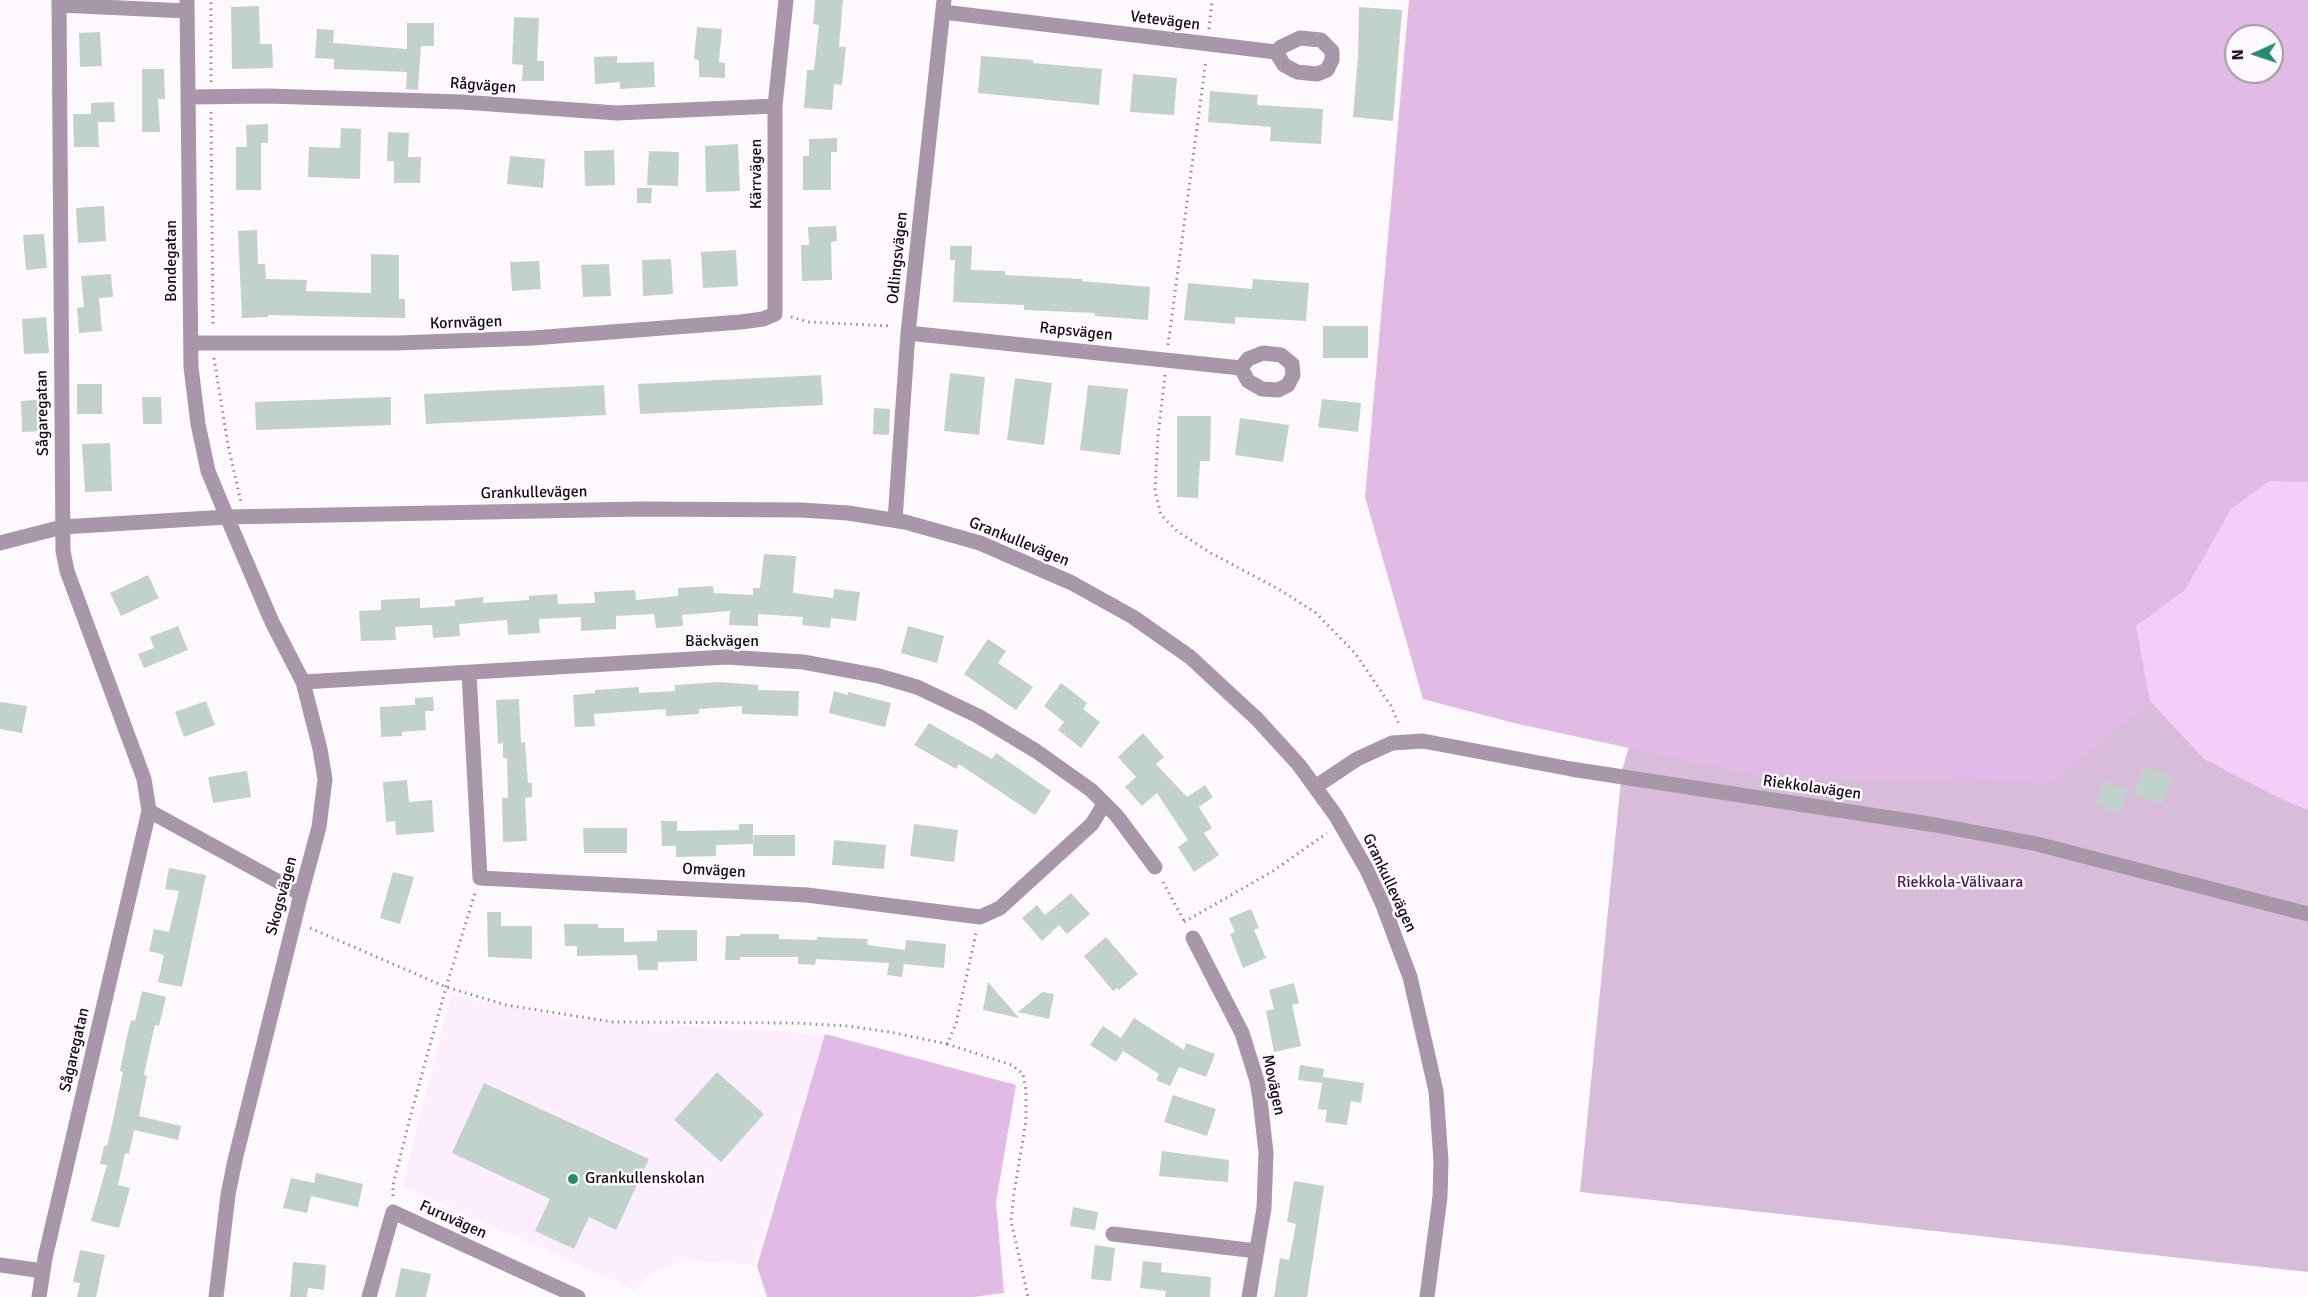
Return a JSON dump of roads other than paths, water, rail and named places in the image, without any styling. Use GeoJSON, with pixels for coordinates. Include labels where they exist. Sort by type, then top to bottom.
{"type":"FeatureCollection","features":[{"type":"Feature","properties":{"kind":"street","name":"Kärrvägen"},"geometry":{"type":"LineString","coordinates":[[741,322],[763,319],[775,314],[775,106],[786,0]]}},
{"type":"Feature","properties":{"kind":"street"},"geometry":{"type":"LineString","coordinates":[[59,3],[187,6]]}},
{"type":"Feature","properties":{"kind":"street","name":"Sågaregatan"},"geometry":{"type":"LineString","coordinates":[[39,1297],[43,1271],[149,811],[144,779],[67,571],[63,551],[59,3]]}},
{"type":"Feature","properties":{"kind":"street","name":"Bondegatan"},"geometry":{"type":"LineString","coordinates":[[187,6],[190,367],[198,424],[208,471],[226,517]]}},
{"type":"Feature","properties":{"kind":"street","name":"Vetevägen"},"geometry":{"type":"LineString","coordinates":[[943,6],[1276,52]]}},
{"type":"Feature","properties":{"kind":"street","name":"Odlingsvägen"},"geometry":{"type":"LineString","coordinates":[[895,520],[908,325],[943,6]]}},
{"type":"Feature","properties":{"kind":"street","name":"Rågvägen"},"geometry":{"type":"LineString","coordinates":[[189,97],[267,96],[462,102],[617,113],[775,106]]}},
{"type":"Feature","properties":{"kind":"street","name":"Kornvägen"},"geometry":{"type":"LineString","coordinates":[[191,343],[398,344],[533,339],[741,322]]}},
{"type":"Feature","properties":{"kind":"street","name":"Rapsvägen"},"geometry":{"type":"LineString","coordinates":[[908,325],[1241,368]]}},
{"type":"Feature","properties":{"kind":"street","name":"Grankullevägen"},"geometry":{"type":"LineString","coordinates":[[0,543],[62,526],[245,516],[721,508],[825,511],[895,520],[980,543],[1072,583],[1133,617],[1190,657],[1257,719],[1299,765],[1341,823],[1383,905],[1410,976],[1436,1091],[1441,1161],[1440,1197],[1427,1297]]}},
{"type":"Feature","properties":{"kind":"street","name":"Skogsvägen"},"geometry":{"type":"LineString","coordinates":[[216,1297],[233,1172],[300,894],[319,827],[325,779],[303,682],[272,622],[226,517]]}},
{"type":"Feature","properties":{"kind":"street","name":"Bäckvägen"},"geometry":{"type":"LineString","coordinates":[[303,682],[726,657],[803,662],[879,676],[917,687],[978,716],[1036,751],[1091,790],[1117,816],[1155,867]]}},
{"type":"Feature","properties":{"kind":"street","name":"Omvägen"},"geometry":{"type":"LineString","coordinates":[[469,673],[480,878],[807,895],[980,917],[1000,908],[1092,824],[1104,804]]}},
{"type":"Feature","properties":{"kind":"street","name":"Riekkolavägen"},"geometry":{"type":"LineString","coordinates":[[1316,787],[1357,759],[1392,743],[1423,741],[1571,770],[1947,827],[2037,844],[2308,914]]}},
{"type":"Feature","properties":{"kind":"street"},"geometry":{"type":"LineString","coordinates":[[149,811],[300,894]]}},
{"type":"Feature","properties":{"kind":"street","name":"Movägen"},"geometry":{"type":"LineString","coordinates":[[1193,938],[1242,1033],[1257,1081],[1266,1153],[1264,1208],[1249,1297]]}},
{"type":"Feature","properties":{"kind":"street","name":"Furuvägen"},"geometry":{"type":"LineString","coordinates":[[369,1297],[393,1212],[578,1297]]}},
{"type":"Feature","properties":{"kind":"street"},"geometry":{"type":"LineString","coordinates":[[1113,1234],[1257,1251]]}},
{"type":"Feature","properties":{"kind":"street"},"geometry":{"type":"LineString","coordinates":[[0,1265],[43,1271]]}},
{"type":"Feature","properties":{"kind":"place","name":"Grankullenskolan"},"geometry":{"type":"Point","coordinates":[573,1179]}},
{"type":"Feature","properties":{"kind":"park label","name":"Riekkola-Välivaara"},"geometry":{"type":"Point","coordinates":[1960,883]}}]}
